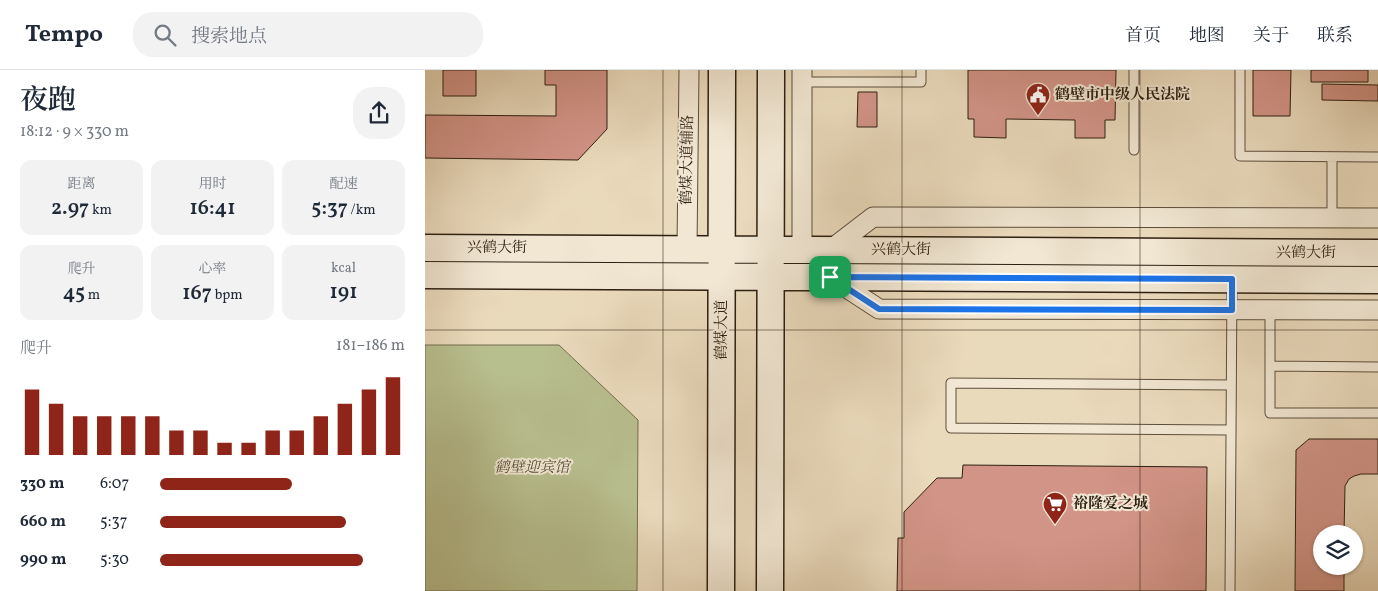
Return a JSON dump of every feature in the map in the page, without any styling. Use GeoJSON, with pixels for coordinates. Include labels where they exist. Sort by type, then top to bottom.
{"type":"FeatureCollection","features":[{"type":"Feature","properties":{"kind":"main road","name":"鹤煤大道"},"geometry":{"type":"LineString","coordinates":[[721,591],[722,70]]}},
{"type":"Feature","properties":{"kind":"main road"},"geometry":{"type":"LineString","coordinates":[[770,591],[771,70]]}},
{"type":"Feature","properties":{"kind":"main road","name":"兴鹤大街"},"geometry":{"type":"LineString","coordinates":[[425,248],[1378,253]]}},
{"type":"Feature","properties":{"kind":"main road","name":"兴鹤大街"},"geometry":{"type":"LineString","coordinates":[[425,275],[1378,280]]}},
{"type":"Feature","properties":{"kind":"street","name":"鹤煤大道辅路"},"geometry":{"type":"LineString","coordinates":[[687,249],[689,70]]}},
{"type":"Feature","properties":{"kind":"street"},"geometry":{"type":"LineString","coordinates":[[802,76],[802,250]]}},
{"type":"Feature","properties":{"kind":"street"},"geometry":{"type":"LineString","coordinates":[[830,250],[873,217],[1378,218]]}},
{"type":"Feature","properties":{"kind":"street"},"geometry":{"type":"LineString","coordinates":[[830,277],[879,309],[1378,310]]}},
{"type":"Feature","properties":{"kind":"lane"},"geometry":{"type":"LineString","coordinates":[[802,76],[921,82],[921,70]]}},
{"type":"Feature","properties":{"kind":"lane"},"geometry":{"type":"LineString","coordinates":[[1134,70],[1134,150]]}},
{"type":"Feature","properties":{"kind":"lane"},"geometry":{"type":"LineString","coordinates":[[1240,70],[1240,156],[1378,157]]}},
{"type":"Feature","properties":{"kind":"lane"},"geometry":{"type":"LineString","coordinates":[[1332,157],[1332,218]]}},
{"type":"Feature","properties":{"kind":"lane"},"geometry":{"type":"LineString","coordinates":[[1230,591],[1232,279]]}},
{"type":"Feature","properties":{"kind":"lane"},"geometry":{"type":"LineString","coordinates":[[1270,310],[1270,413],[1378,413]]}},
{"type":"Feature","properties":{"kind":"lane"},"geometry":{"type":"LineString","coordinates":[[1270,366],[1378,367]]}},
{"type":"Feature","properties":{"kind":"lane"},"geometry":{"type":"LineString","coordinates":[[1231,385],[951,383],[951,428],[1231,430]]}},
{"type":"Feature","properties":{"kind":"green space","name":"鹤壁迎宾馆"},"geometry":{"type":"Polygon","coordinates":[[[425,345],[559,345],[638,420],[637,591],[425,591],[425,345]]]}},
{"type":"Feature","properties":{"kind":"building"},"geometry":{"type":"Polygon","coordinates":[[[443,70],[476,70],[476,96],[443,96],[443,70]]]}},
{"type":"Feature","properties":{"kind":"building"},"geometry":{"type":"Polygon","coordinates":[[[545,70],[607,70],[607,129],[578,160],[425,158],[425,115],[556,116],[556,85],[545,85],[545,70]]]}},
{"type":"Feature","properties":{"kind":"building"},"geometry":{"type":"Polygon","coordinates":[[[968,70],[1116,70],[1115,120],[1105,120],[1105,138],[1075,138],[1075,120],[1006,119],[1006,138],[974,137],[974,119],[968,119],[968,70]]]}},
{"type":"Feature","properties":{"kind":"building"},"geometry":{"type":"Polygon","coordinates":[[[1253,70],[1291,70],[1290,116],[1253,116],[1253,70]]]}},
{"type":"Feature","properties":{"kind":"building"},"geometry":{"type":"Polygon","coordinates":[[[1311,70],[1368,70],[1368,82],[1311,82],[1311,70]]]}},
{"type":"Feature","properties":{"kind":"building"},"geometry":{"type":"Polygon","coordinates":[[[1322,84],[1378,85],[1378,101],[1322,100],[1322,84]]]}},
{"type":"Feature","properties":{"kind":"building"},"geometry":{"type":"Polygon","coordinates":[[[858,92],[877,92],[877,127],[857,127],[858,92]]]}},
{"type":"Feature","properties":{"kind":"building"},"geometry":{"type":"Polygon","coordinates":[[[1309,439],[1378,439],[1378,474],[1354,476],[1349,479],[1345,486],[1344,525],[1313,525],[1313,575],[1344,575],[1344,591],[1295,591],[1296,450],[1309,439]]]}},
{"type":"Feature","properties":{"kind":"building","name":"裕隆爱之城"},"geometry":{"type":"Polygon","coordinates":[[[963,465],[1207,467],[1206,591],[897,591],[898,538],[904,538],[904,512],[937,478],[962,478],[963,465]]]}},
{"type":"Feature","properties":{"kind":"place","name":"鹤壁市中级人民法院"},"geometry":{"type":"Point","coordinates":[1038,116]}},
{"type":"Feature","properties":{"kind":"place","name":"裕隆爱之城"},"geometry":{"type":"Point","coordinates":[1055,525]}},
{"type":"Feature","properties":{"kind":"route"},"geometry":{"type":"LineString","coordinates":[[830,277],[1232,279],[1232,310],[879,309],[830,277]]}}]}
